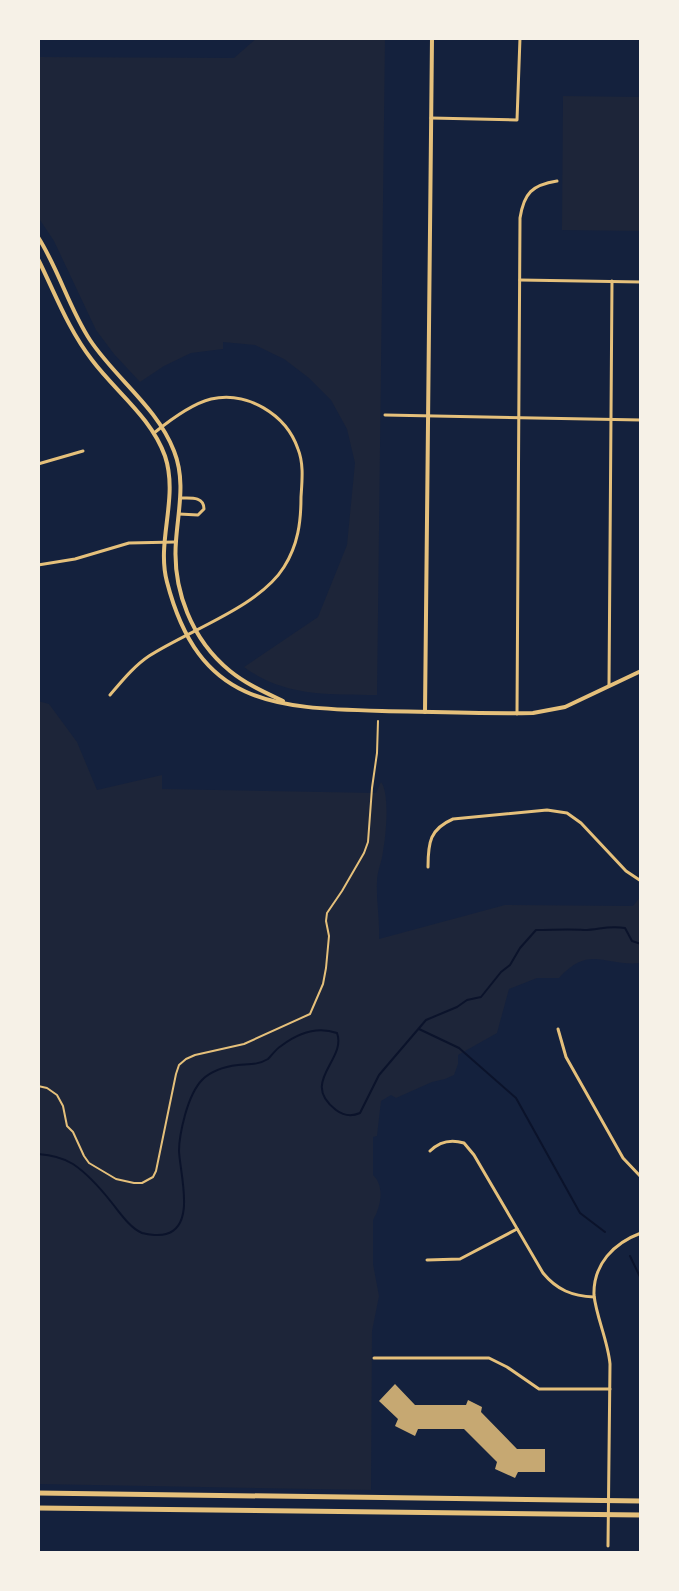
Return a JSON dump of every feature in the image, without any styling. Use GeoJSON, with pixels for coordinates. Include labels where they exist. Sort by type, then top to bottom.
{"type":"FeatureCollection","features":[{"type":"Feature","properties":{"kind":"main road"},"geometry":{"type":"LineString","coordinates":[[38,1493],[641,1501]]}},
{"type":"Feature","properties":{"kind":"main road"},"geometry":{"type":"LineString","coordinates":[[38,1508],[641,1515]]}},
{"type":"Feature","properties":{"kind":"street"},"geometry":{"type":"LineString","coordinates":[[425,712],[432,38]]}},
{"type":"Feature","properties":{"kind":"street"},"geometry":{"type":"LineString","coordinates":[[430,118],[517,120],[520,38]]}},
{"type":"Feature","properties":{"kind":"street"},"geometry":{"type":"LineString","coordinates":[[517,714],[520,218],[525,198],[538,186],[557,181]]}},
{"type":"Feature","properties":{"kind":"street"},"geometry":{"type":"LineString","coordinates":[[38,237],[91,342],[162,426],[177,461],[181,498],[175,542],[176,574],[187,614],[195,630],[229,670],[250,685],[292,705]]}},
{"type":"Feature","properties":{"kind":"street"},"geometry":{"type":"LineString","coordinates":[[38,259],[81,345],[154,433],[160,445],[168,468],[170,492],[165,573],[177,614],[186,634],[207,664],[230,684],[256,697],[322,709],[517,714],[557,710],[641,671]]}},
{"type":"Feature","properties":{"kind":"street"},"geometry":{"type":"LineString","coordinates":[[520,280],[641,282]]}},
{"type":"Feature","properties":{"kind":"street"},"geometry":{"type":"LineString","coordinates":[[609,686],[612,281]]}},
{"type":"Feature","properties":{"kind":"street"},"geometry":{"type":"LineString","coordinates":[[110,695],[145,658],[254,598],[275,579],[297,539],[300,523],[301,461],[287,429],[268,410],[249,401],[212,399],[192,407],[154,433]]}},
{"type":"Feature","properties":{"kind":"street"},"geometry":{"type":"LineString","coordinates":[[385,415],[641,420]]}},
{"type":"Feature","properties":{"kind":"street"},"geometry":{"type":"LineString","coordinates":[[38,464],[83,451]]}},
{"type":"Feature","properties":{"kind":"street"},"geometry":{"type":"LineString","coordinates":[[179,514],[198,515],[204,509],[201,500],[181,498]]}},
{"type":"Feature","properties":{"kind":"street"},"geometry":{"type":"LineString","coordinates":[[38,565],[75,559],[129,543],[175,542]]}},
{"type":"Feature","properties":{"kind":"street"},"geometry":{"type":"LineString","coordinates":[[428,867],[430,840],[435,830],[453,819],[554,810],[572,816],[626,871],[641,881]]}},
{"type":"Feature","properties":{"kind":"street"},"geometry":{"type":"LineString","coordinates":[[558,1029],[566,1057],[623,1158],[641,1177]]}},
{"type":"Feature","properties":{"kind":"street"},"geometry":{"type":"LineString","coordinates":[[430,1151],[445,1141],[464,1143],[551,1283],[571,1294],[594,1297]]}},
{"type":"Feature","properties":{"kind":"street"},"geometry":{"type":"LineString","coordinates":[[427,1260],[460,1259],[517,1229]]}},
{"type":"Feature","properties":{"kind":"street"},"geometry":{"type":"LineString","coordinates":[[608,1546],[610,1389],[607,1345],[594,1297],[596,1278],[602,1262],[621,1243],[641,1233]]}},
{"type":"Feature","properties":{"kind":"street"},"geometry":{"type":"LineString","coordinates":[[374,1358],[489,1358],[539,1389],[610,1389]]}},
{"type":"Feature","properties":{"kind":"path"},"geometry":{"type":"LineString","coordinates":[[38,1086],[57,1095],[67,1126],[89,1163],[116,1179],[142,1183],[153,1177],[156,1171],[179,1065],[195,1055],[244,1044],[310,1014],[323,984],[326,968],[329,936],[327,913],[350,878],[368,842],[378,721]]}},
{"type":"Feature","properties":{"kind":"shaded area"},"geometry":{"type":"Polygon","coordinates":[[[257,38],[385,38],[377,695],[325,694],[291,689],[244,667],[318,617],[347,545],[355,463],[347,429],[331,400],[284,359],[255,345],[223,342],[223,349],[191,353],[140,382],[96,330],[54,241],[38,217],[38,57],[234,58],[257,38]]]}},
{"type":"Feature","properties":{"kind":"shaded area"},"geometry":{"type":"Polygon","coordinates":[[[563,96],[641,97],[641,231],[562,230],[563,96]]]}},
{"type":"Feature","properties":{"kind":"shaded area"},"geometry":{"type":"Polygon","coordinates":[[[38,701],[49,704],[77,742],[97,790],[162,775],[162,789],[376,793],[381,782],[386,796],[386,815],[377,878],[379,939],[505,905],[633,906],[641,896],[641,963],[589,959],[570,968],[559,978],[537,978],[509,989],[497,1033],[458,1055],[454,1075],[381,1101],[377,1136],[373,1137],[373,1175],[379,1185],[380,1197],[373,1220],[373,1264],[379,1296],[372,1331],[371,1490],[38,1484],[38,701]]]}},
{"type":"Feature","properties":{"kind":"building"},"geometry":{"type":"Polygon","coordinates":[[[395,1384],[415,1405],[466,1405],[468,1400],[482,1407],[481,1412],[517,1449],[545,1449],[545,1472],[518,1472],[515,1478],[495,1469],[497,1462],[464,1429],[418,1429],[415,1436],[395,1426],[398,1419],[379,1401],[395,1384]]]}},
{"type":"Feature","properties":{"kind":"waterway"},"geometry":{"type":"LineString","coordinates":[[38,1154],[61,1158],[79,1168],[138,1231],[151,1235],[166,1234],[175,1229],[184,1210],[179,1151],[185,1115],[192,1094],[209,1074],[227,1067],[264,1061],[287,1041],[301,1034],[322,1030],[337,1033],[336,1052],[326,1071],[322,1090],[326,1100],[336,1110],[342,1114],[357,1114],[379,1075],[426,1020],[467,1000],[481,997],[536,930],[625,928],[632,941],[641,944]]}},
{"type":"Feature","properties":{"kind":"waterway"},"geometry":{"type":"LineString","coordinates":[[419,1029],[459,1048],[516,1098],[580,1213],[605,1232]]}},
{"type":"Feature","properties":{"kind":"waterway"},"geometry":{"type":"LineString","coordinates":[[630,1256],[641,1279]]}}]}
